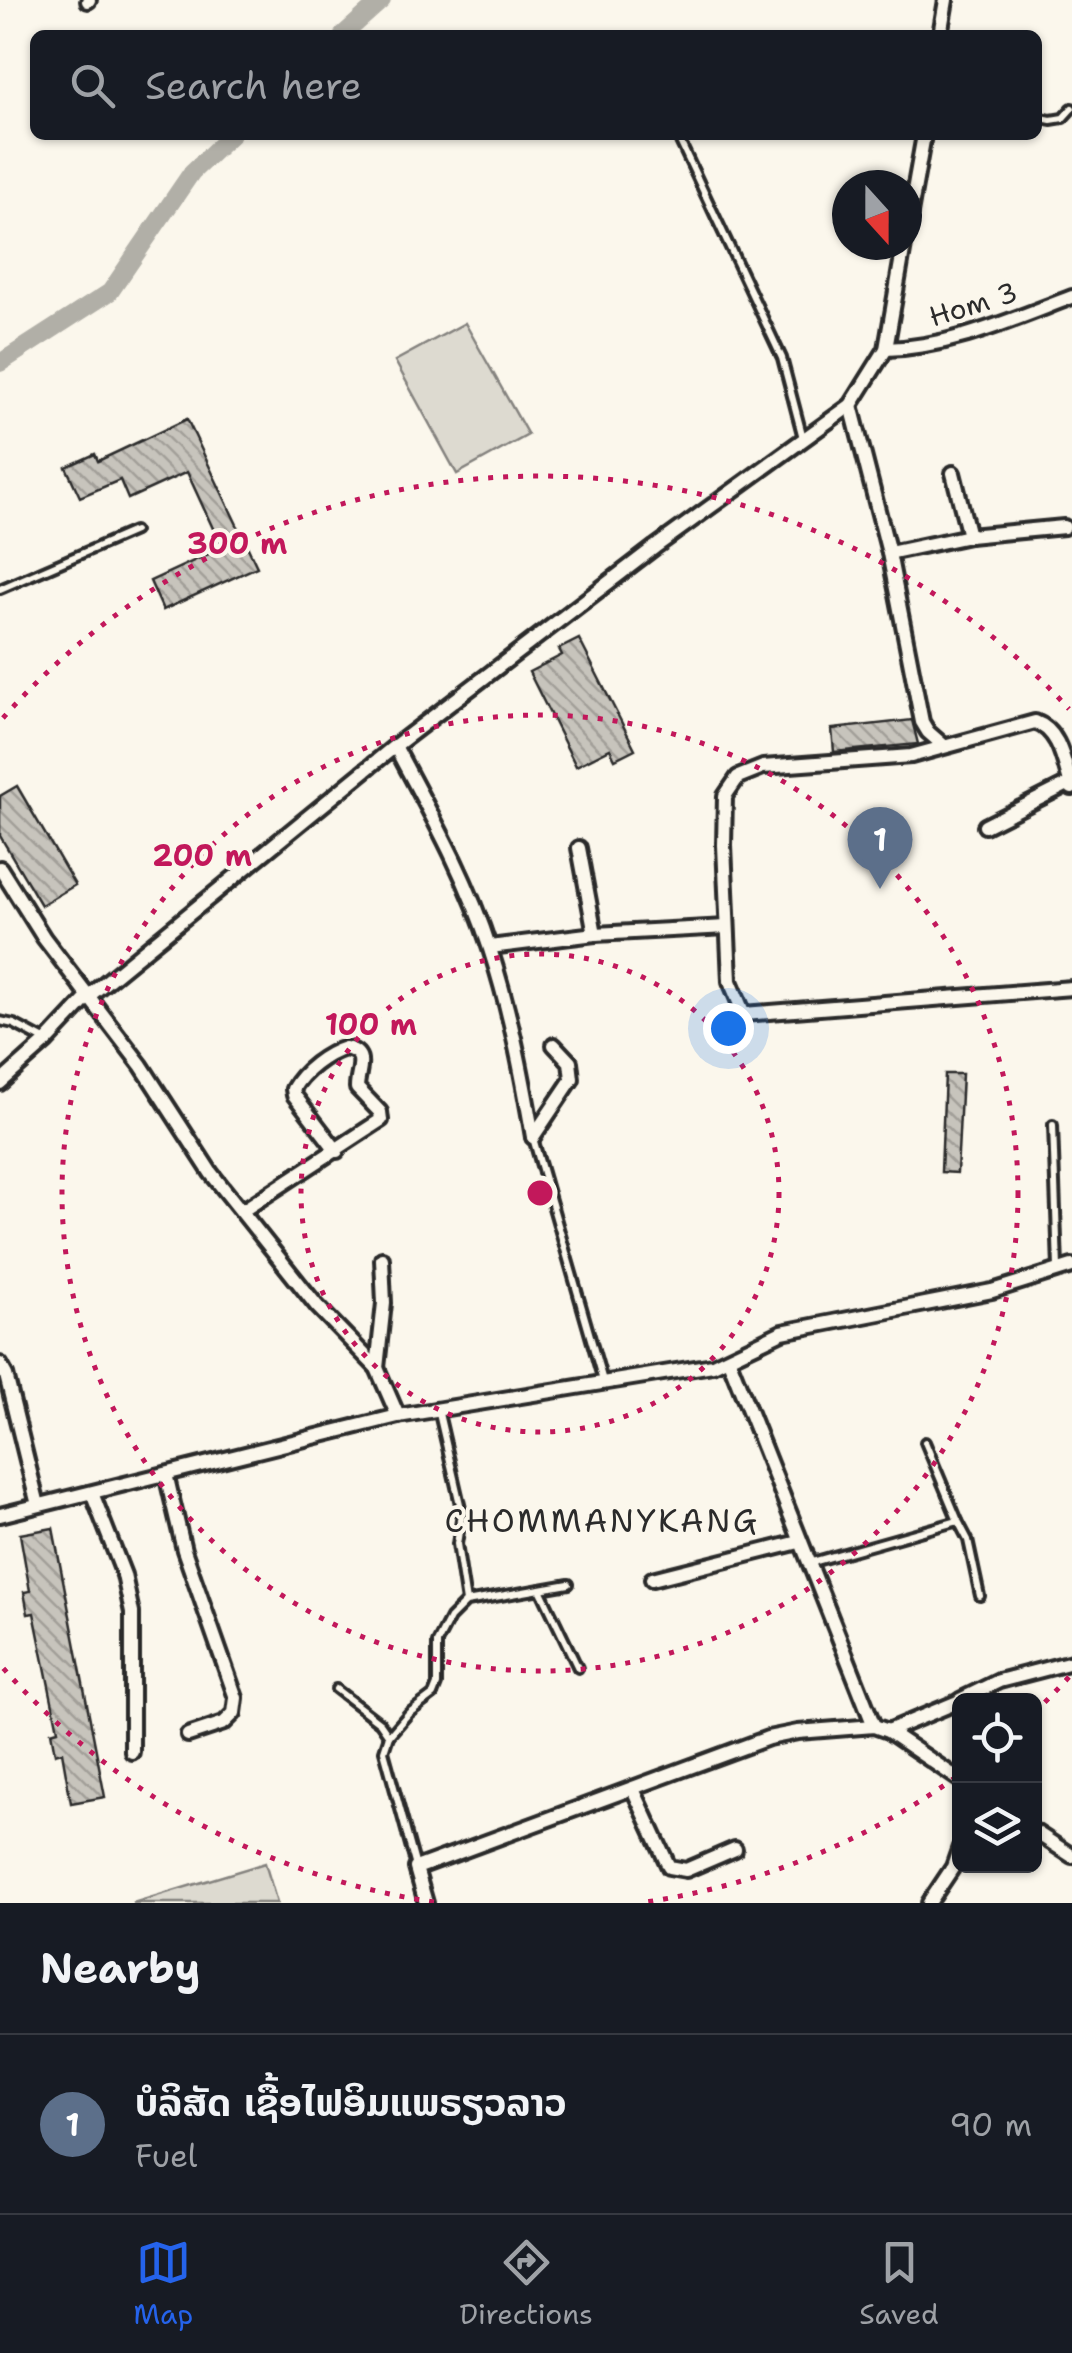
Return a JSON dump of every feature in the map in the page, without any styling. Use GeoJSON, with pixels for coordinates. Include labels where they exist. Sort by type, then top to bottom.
{"type":"FeatureCollection","features":[{"type":"Feature","properties":{"kind":"street"},"geometry":{"type":"LineString","coordinates":[[941,30],[946,0]]}},
{"type":"Feature","properties":{"kind":"street"},"geometry":{"type":"LineString","coordinates":[[918,170],[923,140]]}},
{"type":"Feature","properties":{"kind":"street"},"geometry":{"type":"LineString","coordinates":[[0,1083],[90,995],[395,746],[654,546],[851,406],[886,349],[901,260]]}},
{"type":"Feature","properties":{"kind":"street","name":"Hom 3"},"geometry":{"type":"LineString","coordinates":[[886,349],[952,340],[1072,297]]}},
{"type":"Feature","properties":{"kind":"street"},"geometry":{"type":"LineString","coordinates":[[851,406],[889,553],[922,722],[944,746]]}},
{"type":"Feature","properties":{"kind":"street"},"geometry":{"type":"LineString","coordinates":[[953,473],[969,536]]}},
{"type":"Feature","properties":{"kind":"street"},"geometry":{"type":"LineString","coordinates":[[889,553],[969,536],[1064,527]]}},
{"type":"Feature","properties":{"kind":"street"},"geometry":{"type":"LineString","coordinates":[[985,826],[1071,785],[1057,741],[1045,726],[1035,722],[911,756],[764,767],[738,777],[724,796],[726,927],[730,981],[744,1014],[1072,988]]}},
{"type":"Feature","properties":{"kind":"street"},"geometry":{"type":"LineString","coordinates":[[1057,741],[1072,738]]}},
{"type":"Feature","properties":{"kind":"street"},"geometry":{"type":"LineString","coordinates":[[395,746],[458,866],[490,947],[516,1045],[533,1137]]}},
{"type":"Feature","properties":{"kind":"street"},"geometry":{"type":"LineString","coordinates":[[579,848],[594,934]]}},
{"type":"Feature","properties":{"kind":"street"},"geometry":{"type":"LineString","coordinates":[[0,868],[44,938],[90,995],[211,1173],[316,1306],[377,1368],[398,1416]]}},
{"type":"Feature","properties":{"kind":"street"},"geometry":{"type":"LineString","coordinates":[[490,947],[594,934],[726,927]]}},
{"type":"Feature","properties":{"kind":"street"},"geometry":{"type":"LineString","coordinates":[[533,1137],[572,1079],[570,1062],[554,1045]]}},
{"type":"Feature","properties":{"kind":"street"},"geometry":{"type":"LineString","coordinates":[[242,1211],[337,1151],[381,1120],[382,1116],[357,1088],[363,1066],[356,1052],[345,1048],[332,1052],[292,1088],[337,1151]]}},
{"type":"Feature","properties":{"kind":"street"},"geometry":{"type":"LineString","coordinates":[[377,1368],[384,1304],[382,1259]]}},
{"type":"Feature","properties":{"kind":"street"},"geometry":{"type":"LineString","coordinates":[[0,1515],[398,1416],[729,1360],[768,1336],[782,1332],[992,1291],[1065,1269]]}},
{"type":"Feature","properties":{"kind":"street"},"geometry":{"type":"LineString","coordinates":[[729,1360],[808,1564],[880,1728],[952,1775]]}},
{"type":"Feature","properties":{"kind":"street"},"geometry":{"type":"LineString","coordinates":[[0,1364],[38,1505]]}},
{"type":"Feature","properties":{"kind":"street"},"geometry":{"type":"LineString","coordinates":[[166,1474],[184,1550],[236,1698],[234,1713],[224,1723],[188,1735]]}},
{"type":"Feature","properties":{"kind":"street"},"geometry":{"type":"LineString","coordinates":[[92,1493],[124,1575],[132,1612],[132,1752]]}},
{"type":"Feature","properties":{"kind":"street"},"geometry":{"type":"LineString","coordinates":[[652,1579],[799,1542]]}},
{"type":"Feature","properties":{"kind":"street"},"geometry":{"type":"LineString","coordinates":[[976,1693],[1072,1662]]}},
{"type":"Feature","properties":{"kind":"street"},"geometry":{"type":"LineString","coordinates":[[426,1903],[416,1868],[768,1738],[840,1726],[880,1728],[952,1703]]}},
{"type":"Feature","properties":{"kind":"street"},"geometry":{"type":"LineString","coordinates":[[634,1789],[670,1867],[686,1870],[735,1849]]}},
{"type":"Feature","properties":{"kind":"street"},"geometry":{"type":"LineString","coordinates":[[1042,1836],[1072,1856]]}},
{"type":"Feature","properties":{"kind":"street"},"geometry":{"type":"LineString","coordinates":[[929,1903],[952,1870]]}},
{"type":"Feature","properties":{"kind":"lane"},"geometry":{"type":"LineString","coordinates":[[1042,116],[1063,118],[1072,108]]}},
{"type":"Feature","properties":{"kind":"lane"},"geometry":{"type":"LineString","coordinates":[[679,140],[782,358],[804,440]]}},
{"type":"Feature","properties":{"kind":"lane"},"geometry":{"type":"LineString","coordinates":[[0,588],[134,530]]}},
{"type":"Feature","properties":{"kind":"lane"},"geometry":{"type":"LineString","coordinates":[[0,1022],[14,1024],[47,1041]]}},
{"type":"Feature","properties":{"kind":"lane"},"geometry":{"type":"LineString","coordinates":[[1054,1125],[1065,1269]]}},
{"type":"Feature","properties":{"kind":"lane"},"geometry":{"type":"LineString","coordinates":[[533,1137],[604,1383]]}},
{"type":"Feature","properties":{"kind":"lane"},"geometry":{"type":"LineString","coordinates":[[438,1409],[462,1512],[457,1544],[466,1602]]}},
{"type":"Feature","properties":{"kind":"lane"},"geometry":{"type":"LineString","coordinates":[[925,1442],[968,1540],[980,1596]]}},
{"type":"Feature","properties":{"kind":"lane"},"geometry":{"type":"LineString","coordinates":[[808,1564],[958,1521]]}},
{"type":"Feature","properties":{"kind":"lane"},"geometry":{"type":"LineString","coordinates":[[416,1868],[384,1751],[389,1736],[434,1695],[436,1643],[450,1618],[466,1602],[569,1584]]}},
{"type":"Feature","properties":{"kind":"lane"},"geometry":{"type":"LineString","coordinates":[[540,1589],[578,1668]]}},
{"type":"Feature","properties":{"kind":"lane"},"geometry":{"type":"LineString","coordinates":[[336,1689],[380,1723],[389,1736]]}},
{"type":"Feature","properties":{"kind":"shaded area"},"geometry":{"type":"Polygon","coordinates":[[[465,323],[528,435],[457,474],[395,361],[465,323]]]}},
{"type":"Feature","properties":{"kind":"shaded area"},"geometry":{"type":"Polygon","coordinates":[[[265,1863],[277,1903],[133,1903],[265,1863]]]}},
{"type":"Feature","properties":{"kind":"building"},"geometry":{"type":"Polygon","coordinates":[[[187,419],[257,567],[163,610],[150,581],[222,548],[187,472],[128,499],[120,480],[80,497],[66,467],[95,454],[98,461],[187,419]]]}},
{"type":"Feature","properties":{"kind":"building"},"geometry":{"type":"Polygon","coordinates":[[[579,639],[635,749],[615,759],[610,749],[576,766],[529,672],[562,655],[559,649],[579,639]]]}},
{"type":"Feature","properties":{"kind":"building"},"geometry":{"type":"Polygon","coordinates":[[[912,720],[918,744],[834,752],[832,729],[912,720]]]}},
{"type":"Feature","properties":{"kind":"building"},"geometry":{"type":"Polygon","coordinates":[[[17,786],[75,885],[41,905],[0,836],[0,796],[17,786]]]}},
{"type":"Feature","properties":{"kind":"building"},"geometry":{"type":"Polygon","coordinates":[[[945,1074],[962,1074],[957,1173],[941,1172],[945,1074]]]}},
{"type":"Feature","properties":{"kind":"building"},"geometry":{"type":"Polygon","coordinates":[[[53,1528],[105,1797],[71,1803],[62,1752],[55,1754],[51,1732],[58,1730],[34,1613],[28,1614],[24,1592],[30,1591],[20,1534],[53,1528]]]}},
{"type":"Feature","properties":{"kind":"waterway"},"geometry":{"type":"LineString","coordinates":[[349,30],[382,0]]}},
{"type":"Feature","properties":{"kind":"waterway"},"geometry":{"type":"LineString","coordinates":[[0,363],[110,292],[192,172],[226,140]]}},
{"type":"Feature","properties":{"kind":"place","name":"ບໍລິສັດ ເຊື້ອໄຟອິມແພຣຽວລາວ"},"geometry":{"type":"Point","coordinates":[880,889]}},
{"type":"Feature","properties":{"kind":"district","name":"CHOMMANYKANG"},"geometry":{"type":"Point","coordinates":[602,1520]}}]}
